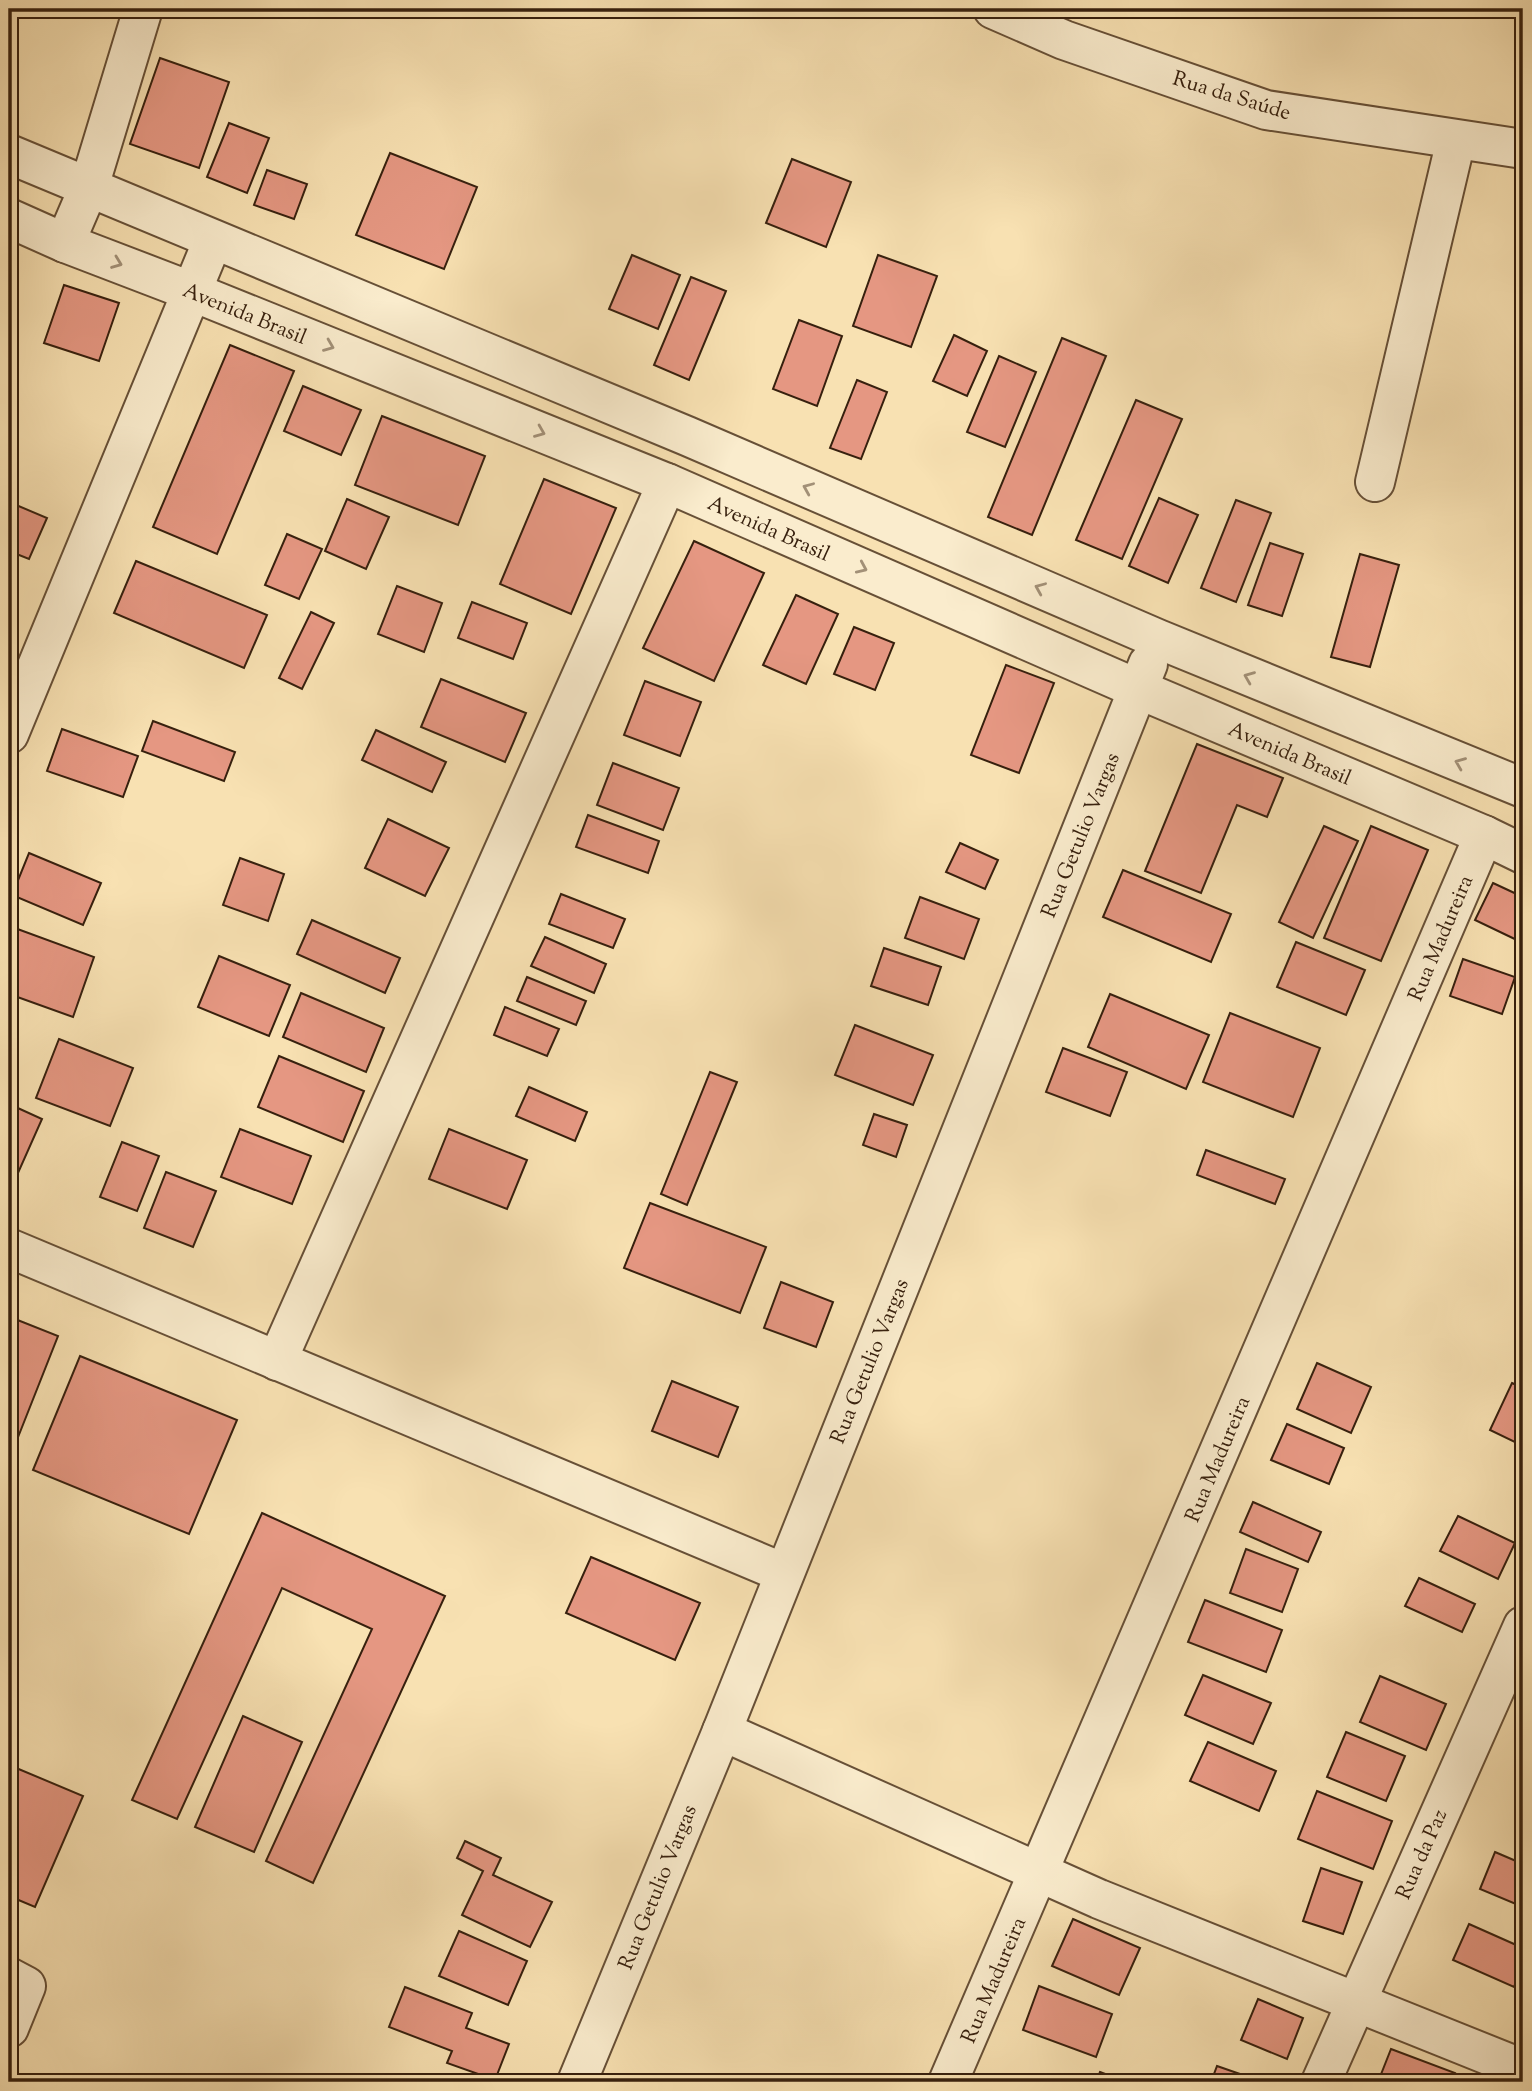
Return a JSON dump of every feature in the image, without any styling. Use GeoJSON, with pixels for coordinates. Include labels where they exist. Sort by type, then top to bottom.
{"type":"FeatureCollection","features":[{"type":"Feature","properties":{"kind":"street"},"geometry":{"type":"LineString","coordinates":[[65,243],[89,187],[143,9]]}},
{"type":"Feature","properties":{"kind":"street","name":"Rua da Saúde"},"geometry":{"type":"LineString","coordinates":[[993,9],[1063,40],[1266,110],[1523,149]]}},
{"type":"Feature","properties":{"kind":"street"},"geometry":{"type":"LineString","coordinates":[[1375,482],[1456,140]]}},
{"type":"Feature","properties":{"kind":"street"},"geometry":{"type":"LineString","coordinates":[[9,154],[687,436],[1158,639],[1523,788]]}},
{"type":"Feature","properties":{"kind":"street","name":"Avenida Brasil"},"geometry":{"type":"LineString","coordinates":[[9,218],[65,243],[667,483],[1523,854]]}},
{"type":"Feature","properties":{"kind":"street"},"geometry":{"type":"LineString","coordinates":[[9,734],[213,240]]}},
{"type":"Feature","properties":{"kind":"street"},"geometry":{"type":"LineString","coordinates":[[277,1361],[667,483]]}},
{"type":"Feature","properties":{"kind":"street","name":"Rua Getulio Vargas"},"geometry":{"type":"LineString","coordinates":[[577,2082],[722,1731],[1158,639]]}},
{"type":"Feature","properties":{"kind":"street","name":"Rua Madureira"},"geometry":{"type":"LineString","coordinates":[[948,2082],[1484,835]]}},
{"type":"Feature","properties":{"kind":"street"},"geometry":{"type":"LineString","coordinates":[[9,1248],[784,1573]]}},
{"type":"Feature","properties":{"kind":"street","name":"Rua da Paz"},"geometry":{"type":"LineString","coordinates":[[1321,2082],[1523,1626]]}},
{"type":"Feature","properties":{"kind":"street"},"geometry":{"type":"LineString","coordinates":[[722,1731],[1099,1899],[1523,2069]]}},
{"type":"Feature","properties":{"kind":"street"},"geometry":{"type":"LineString","coordinates":[[9,1977],[26,1986],[9,2028]]}},
{"type":"Feature","properties":{"kind":"building"},"geometry":{"type":"Polygon","coordinates":[[[160,58],[229,82],[199,168],[130,144],[160,58]]]}},
{"type":"Feature","properties":{"kind":"building"},"geometry":{"type":"Polygon","coordinates":[[[229,123],[269,138],[247,193],[207,177],[229,123]]]}},
{"type":"Feature","properties":{"kind":"building"},"geometry":{"type":"Polygon","coordinates":[[[390,153],[477,187],[444,269],[356,235],[390,153]]]}},
{"type":"Feature","properties":{"kind":"building"},"geometry":{"type":"Polygon","coordinates":[[[792,159],[851,182],[826,247],[766,223],[792,159]]]}},
{"type":"Feature","properties":{"kind":"building"},"geometry":{"type":"Polygon","coordinates":[[[267,170],[307,184],[294,219],[254,205],[267,170]]]}},
{"type":"Feature","properties":{"kind":"building"},"geometry":{"type":"Polygon","coordinates":[[[632,255],[680,275],[658,329],[609,309],[632,255]]]}},
{"type":"Feature","properties":{"kind":"building"},"geometry":{"type":"Polygon","coordinates":[[[878,255],[937,276],[911,347],[853,326],[878,255]]]}},
{"type":"Feature","properties":{"kind":"building"},"geometry":{"type":"Polygon","coordinates":[[[691,277],[726,291],[689,380],[654,365],[691,277]]]}},
{"type":"Feature","properties":{"kind":"building"},"geometry":{"type":"Polygon","coordinates":[[[64,285],[119,303],[99,361],[44,343],[64,285]]]}},
{"type":"Feature","properties":{"kind":"building"},"geometry":{"type":"Polygon","coordinates":[[[799,320],[842,336],[817,406],[773,389],[799,320]]]}},
{"type":"Feature","properties":{"kind":"building"},"geometry":{"type":"Polygon","coordinates":[[[954,335],[987,351],[967,396],[933,381],[954,335]]]}},
{"type":"Feature","properties":{"kind":"building"},"geometry":{"type":"Polygon","coordinates":[[[1062,338],[1106,356],[1032,535],[988,517],[1062,338]]]}},
{"type":"Feature","properties":{"kind":"building"},"geometry":{"type":"Polygon","coordinates":[[[230,345],[294,371],[217,554],[153,527],[230,345]]]}},
{"type":"Feature","properties":{"kind":"building"},"geometry":{"type":"Polygon","coordinates":[[[999,356],[1036,372],[1005,447],[967,432],[999,356]]]}},
{"type":"Feature","properties":{"kind":"building"},"geometry":{"type":"Polygon","coordinates":[[[857,380],[887,392],[861,459],[830,448],[857,380]]]}},
{"type":"Feature","properties":{"kind":"building"},"geometry":{"type":"Polygon","coordinates":[[[303,386],[361,410],[341,455],[284,431],[303,386]]]}},
{"type":"Feature","properties":{"kind":"building"},"geometry":{"type":"Polygon","coordinates":[[[1136,400],[1182,419],[1122,559],[1076,540],[1136,400]]]}},
{"type":"Feature","properties":{"kind":"building"},"geometry":{"type":"Polygon","coordinates":[[[382,416],[485,456],[458,525],[355,485],[382,416]]]}},
{"type":"Feature","properties":{"kind":"building"},"geometry":{"type":"Polygon","coordinates":[[[544,479],[616,508],[571,614],[500,584],[544,479]]]}},
{"type":"Feature","properties":{"kind":"building"},"geometry":{"type":"Polygon","coordinates":[[[1159,498],[1198,515],[1168,583],[1129,566],[1159,498]]]}},
{"type":"Feature","properties":{"kind":"building"},"geometry":{"type":"Polygon","coordinates":[[[347,499],[389,517],[366,569],[325,551],[347,499]]]}},
{"type":"Feature","properties":{"kind":"building"},"geometry":{"type":"Polygon","coordinates":[[[1236,500],[1271,513],[1236,602],[1201,588],[1236,500]]]}},
{"type":"Feature","properties":{"kind":"building"},"geometry":{"type":"Polygon","coordinates":[[[9,502],[47,518],[29,559],[9,551],[9,502]]]}},
{"type":"Feature","properties":{"kind":"building"},"geometry":{"type":"Polygon","coordinates":[[[287,534],[322,549],[299,599],[265,585],[287,534]]]}},
{"type":"Feature","properties":{"kind":"building"},"geometry":{"type":"Polygon","coordinates":[[[694,541],[764,573],[714,681],[643,648],[694,541]]]}},
{"type":"Feature","properties":{"kind":"building"},"geometry":{"type":"Polygon","coordinates":[[[1270,543],[1303,554],[1282,616],[1248,605],[1270,543]]]}},
{"type":"Feature","properties":{"kind":"building"},"geometry":{"type":"Polygon","coordinates":[[[1360,554],[1399,565],[1370,667],[1331,657],[1360,554]]]}},
{"type":"Feature","properties":{"kind":"building"},"geometry":{"type":"Polygon","coordinates":[[[136,561],[267,615],[244,668],[114,613],[136,561]]]}},
{"type":"Feature","properties":{"kind":"building"},"geometry":{"type":"Polygon","coordinates":[[[397,586],[442,603],[424,652],[378,634],[397,586]]]}},
{"type":"Feature","properties":{"kind":"building"},"geometry":{"type":"Polygon","coordinates":[[[796,595],[838,614],[806,684],[763,665],[796,595]]]}},
{"type":"Feature","properties":{"kind":"building"},"geometry":{"type":"Polygon","coordinates":[[[472,602],[527,623],[513,659],[458,638],[472,602]]]}},
{"type":"Feature","properties":{"kind":"building"},"geometry":{"type":"Polygon","coordinates":[[[311,612],[334,623],[302,689],[279,678],[311,612]]]}},
{"type":"Feature","properties":{"kind":"building"},"geometry":{"type":"Polygon","coordinates":[[[854,627],[894,643],[875,690],[834,674],[854,627]]]}},
{"type":"Feature","properties":{"kind":"building"},"geometry":{"type":"Polygon","coordinates":[[[1006,665],[1054,683],[1019,773],[971,755],[1006,665]]]}},
{"type":"Feature","properties":{"kind":"building"},"geometry":{"type":"Polygon","coordinates":[[[441,679],[526,713],[505,762],[421,727],[441,679]]]}},
{"type":"Feature","properties":{"kind":"building"},"geometry":{"type":"Polygon","coordinates":[[[645,681],[701,702],[680,756],[624,735],[645,681]]]}},
{"type":"Feature","properties":{"kind":"building"},"geometry":{"type":"Polygon","coordinates":[[[153,721],[235,752],[224,781],[142,751],[153,721]]]}},
{"type":"Feature","properties":{"kind":"building"},"geometry":{"type":"Polygon","coordinates":[[[62,729],[138,756],[123,797],[47,771],[62,729]]]}},
{"type":"Feature","properties":{"kind":"building"},"geometry":{"type":"Polygon","coordinates":[[[376,730],[446,762],[432,792],[362,760],[376,730]]]}},
{"type":"Feature","properties":{"kind":"building"},"geometry":{"type":"Polygon","coordinates":[[[1197,744],[1283,778],[1267,817],[1237,805],[1201,893],[1145,871],[1197,744]]]}},
{"type":"Feature","properties":{"kind":"building"},"geometry":{"type":"Polygon","coordinates":[[[613,763],[679,788],[663,830],[597,805],[613,763]]]}},
{"type":"Feature","properties":{"kind":"building"},"geometry":{"type":"Polygon","coordinates":[[[588,815],[659,841],[648,873],[576,847],[588,815]]]}},
{"type":"Feature","properties":{"kind":"building"},"geometry":{"type":"Polygon","coordinates":[[[388,819],[449,848],[425,896],[365,868],[388,819]]]}},
{"type":"Feature","properties":{"kind":"building"},"geometry":{"type":"Polygon","coordinates":[[[1324,826],[1358,841],[1313,938],[1279,922],[1324,826]]]}},
{"type":"Feature","properties":{"kind":"building"},"geometry":{"type":"Polygon","coordinates":[[[1371,826],[1428,850],[1381,961],[1324,938],[1371,826]]]}},
{"type":"Feature","properties":{"kind":"building"},"geometry":{"type":"Polygon","coordinates":[[[960,843],[998,860],[985,889],[946,872],[960,843]]]}},
{"type":"Feature","properties":{"kind":"building"},"geometry":{"type":"Polygon","coordinates":[[[29,853],[101,883],[83,925],[12,895],[29,853]]]}},
{"type":"Feature","properties":{"kind":"building"},"geometry":{"type":"Polygon","coordinates":[[[240,858],[284,874],[268,921],[223,905],[240,858]]]}},
{"type":"Feature","properties":{"kind":"building"},"geometry":{"type":"Polygon","coordinates":[[[1123,870],[1231,914],[1211,962],[1103,917],[1123,870]]]}},
{"type":"Feature","properties":{"kind":"building"},"geometry":{"type":"Polygon","coordinates":[[[1493,883],[1523,897],[1521,942],[1475,920],[1493,883]]]}},
{"type":"Feature","properties":{"kind":"building"},"geometry":{"type":"Polygon","coordinates":[[[561,894],[625,919],[613,948],[549,924],[561,894]]]}},
{"type":"Feature","properties":{"kind":"building"},"geometry":{"type":"Polygon","coordinates":[[[920,897],[979,919],[964,959],[905,938],[920,897]]]}},
{"type":"Feature","properties":{"kind":"building"},"geometry":{"type":"Polygon","coordinates":[[[312,920],[400,958],[385,993],[297,954],[312,920]]]}},
{"type":"Feature","properties":{"kind":"building"},"geometry":{"type":"Polygon","coordinates":[[[12,927],[94,957],[73,1017],[9,994],[9,936],[12,927]]]}},
{"type":"Feature","properties":{"kind":"building"},"geometry":{"type":"Polygon","coordinates":[[[545,937],[606,964],[594,993],[531,966],[545,937]]]}},
{"type":"Feature","properties":{"kind":"building"},"geometry":{"type":"Polygon","coordinates":[[[1296,942],[1365,970],[1346,1015],[1277,987],[1296,942]]]}},
{"type":"Feature","properties":{"kind":"building"},"geometry":{"type":"Polygon","coordinates":[[[884,948],[941,967],[928,1005],[871,986],[884,948]]]}},
{"type":"Feature","properties":{"kind":"building"},"geometry":{"type":"Polygon","coordinates":[[[219,956],[290,985],[269,1036],[198,1007],[219,956]]]}},
{"type":"Feature","properties":{"kind":"building"},"geometry":{"type":"Polygon","coordinates":[[[1463,959],[1515,977],[1502,1014],[1450,996],[1463,959]]]}},
{"type":"Feature","properties":{"kind":"building"},"geometry":{"type":"Polygon","coordinates":[[[527,977],[586,1001],[576,1025],[517,1001],[527,977]]]}},
{"type":"Feature","properties":{"kind":"building"},"geometry":{"type":"Polygon","coordinates":[[[301,993],[384,1028],[366,1072],[283,1037],[301,993]]]}},
{"type":"Feature","properties":{"kind":"building"},"geometry":{"type":"Polygon","coordinates":[[[1110,994],[1209,1035],[1186,1089],[1088,1047],[1110,994]]]}},
{"type":"Feature","properties":{"kind":"building"},"geometry":{"type":"Polygon","coordinates":[[[505,1007],[559,1029],[547,1056],[494,1035],[505,1007]]]}},
{"type":"Feature","properties":{"kind":"building"},"geometry":{"type":"Polygon","coordinates":[[[1230,1013],[1320,1048],[1293,1117],[1203,1082],[1230,1013]]]}},
{"type":"Feature","properties":{"kind":"building"},"geometry":{"type":"Polygon","coordinates":[[[855,1025],[933,1055],[913,1105],[835,1075],[855,1025]]]}},
{"type":"Feature","properties":{"kind":"building"},"geometry":{"type":"Polygon","coordinates":[[[59,1039],[133,1068],[110,1126],[36,1098],[59,1039]]]}},
{"type":"Feature","properties":{"kind":"building"},"geometry":{"type":"Polygon","coordinates":[[[1063,1048],[1127,1072],[1110,1116],[1046,1092],[1063,1048]]]}},
{"type":"Feature","properties":{"kind":"building"},"geometry":{"type":"Polygon","coordinates":[[[279,1056],[364,1091],[343,1142],[258,1107],[279,1056]]]}},
{"type":"Feature","properties":{"kind":"building"},"geometry":{"type":"Polygon","coordinates":[[[710,1072],[737,1082],[687,1205],[661,1194],[710,1072]]]}},
{"type":"Feature","properties":{"kind":"building"},"geometry":{"type":"Polygon","coordinates":[[[529,1087],[587,1112],[575,1141],[516,1116],[529,1087]]]}},
{"type":"Feature","properties":{"kind":"building"},"geometry":{"type":"Polygon","coordinates":[[[9,1104],[42,1119],[18,1173],[9,1169],[9,1104]]]}},
{"type":"Feature","properties":{"kind":"building"},"geometry":{"type":"Polygon","coordinates":[[[874,1114],[907,1125],[896,1157],[863,1145],[874,1114]]]}},
{"type":"Feature","properties":{"kind":"building"},"geometry":{"type":"Polygon","coordinates":[[[240,1129],[311,1156],[292,1204],[221,1177],[240,1129]]]}},
{"type":"Feature","properties":{"kind":"building"},"geometry":{"type":"Polygon","coordinates":[[[449,1129],[527,1160],[507,1209],[429,1179],[449,1129]]]}},
{"type":"Feature","properties":{"kind":"building"},"geometry":{"type":"Polygon","coordinates":[[[122,1142],[159,1156],[137,1211],[100,1197],[122,1142]]]}},
{"type":"Feature","properties":{"kind":"building"},"geometry":{"type":"Polygon","coordinates":[[[1206,1150],[1285,1179],[1275,1204],[1197,1175],[1206,1150]]]}},
{"type":"Feature","properties":{"kind":"building"},"geometry":{"type":"Polygon","coordinates":[[[166,1172],[216,1191],[193,1247],[144,1228],[166,1172]]]}},
{"type":"Feature","properties":{"kind":"building"},"geometry":{"type":"Polygon","coordinates":[[[650,1203],[766,1247],[740,1313],[624,1268],[650,1203]]]}},
{"type":"Feature","properties":{"kind":"building"},"geometry":{"type":"Polygon","coordinates":[[[781,1282],[833,1302],[816,1347],[764,1328],[781,1282]]]}},
{"type":"Feature","properties":{"kind":"building"},"geometry":{"type":"Polygon","coordinates":[[[10,1317],[58,1336],[9,1460],[9,1321],[10,1317]]]}},
{"type":"Feature","properties":{"kind":"building"},"geometry":{"type":"Polygon","coordinates":[[[80,1356],[237,1420],[189,1534],[33,1470],[80,1356]]]}},
{"type":"Feature","properties":{"kind":"building"},"geometry":{"type":"Polygon","coordinates":[[[1317,1363],[1371,1387],[1351,1433],[1297,1409],[1317,1363]]]}},
{"type":"Feature","properties":{"kind":"building"},"geometry":{"type":"Polygon","coordinates":[[[672,1381],[738,1407],[718,1457],[652,1431],[672,1381]]]}},
{"type":"Feature","properties":{"kind":"building"},"geometry":{"type":"Polygon","coordinates":[[[1512,1383],[1523,1388],[1523,1446],[1490,1430],[1512,1383]]]}},
{"type":"Feature","properties":{"kind":"building"},"geometry":{"type":"Polygon","coordinates":[[[1287,1424],[1344,1448],[1329,1484],[1271,1460],[1287,1424]]]}},
{"type":"Feature","properties":{"kind":"building"},"geometry":{"type":"Polygon","coordinates":[[[1253,1502],[1321,1532],[1308,1562],[1240,1532],[1253,1502]]]}},
{"type":"Feature","properties":{"kind":"building"},"geometry":{"type":"Polygon","coordinates":[[[262,1513],[445,1596],[313,1883],[266,1861],[372,1629],[282,1588],[177,1819],[132,1800],[262,1513]]]}},
{"type":"Feature","properties":{"kind":"building"},"geometry":{"type":"Polygon","coordinates":[[[1458,1516],[1515,1543],[1498,1579],[1440,1551],[1458,1516]]]}},
{"type":"Feature","properties":{"kind":"building"},"geometry":{"type":"Polygon","coordinates":[[[1246,1549],[1298,1569],[1282,1612],[1230,1593],[1246,1549]]]}},
{"type":"Feature","properties":{"kind":"building"},"geometry":{"type":"Polygon","coordinates":[[[591,1557],[700,1603],[675,1660],[566,1613],[591,1557]]]}},
{"type":"Feature","properties":{"kind":"building"},"geometry":{"type":"Polygon","coordinates":[[[1419,1578],[1475,1604],[1462,1632],[1405,1606],[1419,1578]]]}},
{"type":"Feature","properties":{"kind":"building"},"geometry":{"type":"Polygon","coordinates":[[[1205,1600],[1282,1630],[1266,1672],[1188,1642],[1205,1600]]]}},
{"type":"Feature","properties":{"kind":"building"},"geometry":{"type":"Polygon","coordinates":[[[1203,1675],[1271,1703],[1253,1744],[1185,1715],[1203,1675]]]}},
{"type":"Feature","properties":{"kind":"building"},"geometry":{"type":"Polygon","coordinates":[[[1380,1676],[1446,1704],[1426,1750],[1360,1722],[1380,1676]]]}},
{"type":"Feature","properties":{"kind":"building"},"geometry":{"type":"Polygon","coordinates":[[[243,1716],[302,1742],[254,1852],[195,1827],[243,1716]]]}},
{"type":"Feature","properties":{"kind":"building"},"geometry":{"type":"Polygon","coordinates":[[[1346,1732],[1405,1756],[1386,1801],[1327,1777],[1346,1732]]]}},
{"type":"Feature","properties":{"kind":"building"},"geometry":{"type":"Polygon","coordinates":[[[1208,1742],[1276,1771],[1259,1811],[1190,1781],[1208,1742]]]}},
{"type":"Feature","properties":{"kind":"building"},"geometry":{"type":"Polygon","coordinates":[[[9,1765],[83,1796],[35,1907],[9,1896],[9,1765]]]}},
{"type":"Feature","properties":{"kind":"building"},"geometry":{"type":"Polygon","coordinates":[[[1317,1791],[1392,1821],[1373,1869],[1298,1839],[1317,1791]]]}},
{"type":"Feature","properties":{"kind":"building"},"geometry":{"type":"Polygon","coordinates":[[[465,1841],[501,1858],[493,1875],[552,1902],[530,1947],[462,1915],[483,1871],[457,1858],[465,1841]]]}},
{"type":"Feature","properties":{"kind":"building"},"geometry":{"type":"Polygon","coordinates":[[[1495,1852],[1523,1864],[1523,1907],[1480,1889],[1495,1852]]]}},
{"type":"Feature","properties":{"kind":"building"},"geometry":{"type":"Polygon","coordinates":[[[1321,1868],[1362,1882],[1343,1934],[1303,1921],[1321,1868]]]}},
{"type":"Feature","properties":{"kind":"building"},"geometry":{"type":"Polygon","coordinates":[[[1073,1919],[1140,1948],[1119,1995],[1052,1966],[1073,1919]]]}},
{"type":"Feature","properties":{"kind":"building"},"geometry":{"type":"Polygon","coordinates":[[[1469,1924],[1523,1948],[1523,1966],[1514,1987],[1453,1960],[1469,1924]]]}},
{"type":"Feature","properties":{"kind":"building"},"geometry":{"type":"Polygon","coordinates":[[[459,1931],[527,1961],[508,2005],[439,1976],[459,1931]]]}},
{"type":"Feature","properties":{"kind":"building"},"geometry":{"type":"Polygon","coordinates":[[[1039,1986],[1112,2014],[1096,2057],[1023,2030],[1039,1986]]]}},
{"type":"Feature","properties":{"kind":"building"},"geometry":{"type":"Polygon","coordinates":[[[405,1987],[472,2013],[466,2028],[509,2044],[495,2080],[447,2063],[452,2051],[389,2027],[405,1987]]]}},
{"type":"Feature","properties":{"kind":"building"},"geometry":{"type":"Polygon","coordinates":[[[1258,1999],[1303,2018],[1287,2059],[1241,2040],[1258,1999]]]}},
{"type":"Feature","properties":{"kind":"building"},"geometry":{"type":"Polygon","coordinates":[[[1391,2049],[1455,2073],[1451,2082],[1378,2082],[1391,2049]]]}},
{"type":"Feature","properties":{"kind":"building"},"geometry":{"type":"Polygon","coordinates":[[[1217,2066],[1263,2082],[1211,2082],[1217,2066]]]}},
{"type":"Feature","properties":{"kind":"building"},"geometry":{"type":"Polygon","coordinates":[[[1100,2072],[1126,2082],[1096,2082],[1100,2072]]]}}]}
